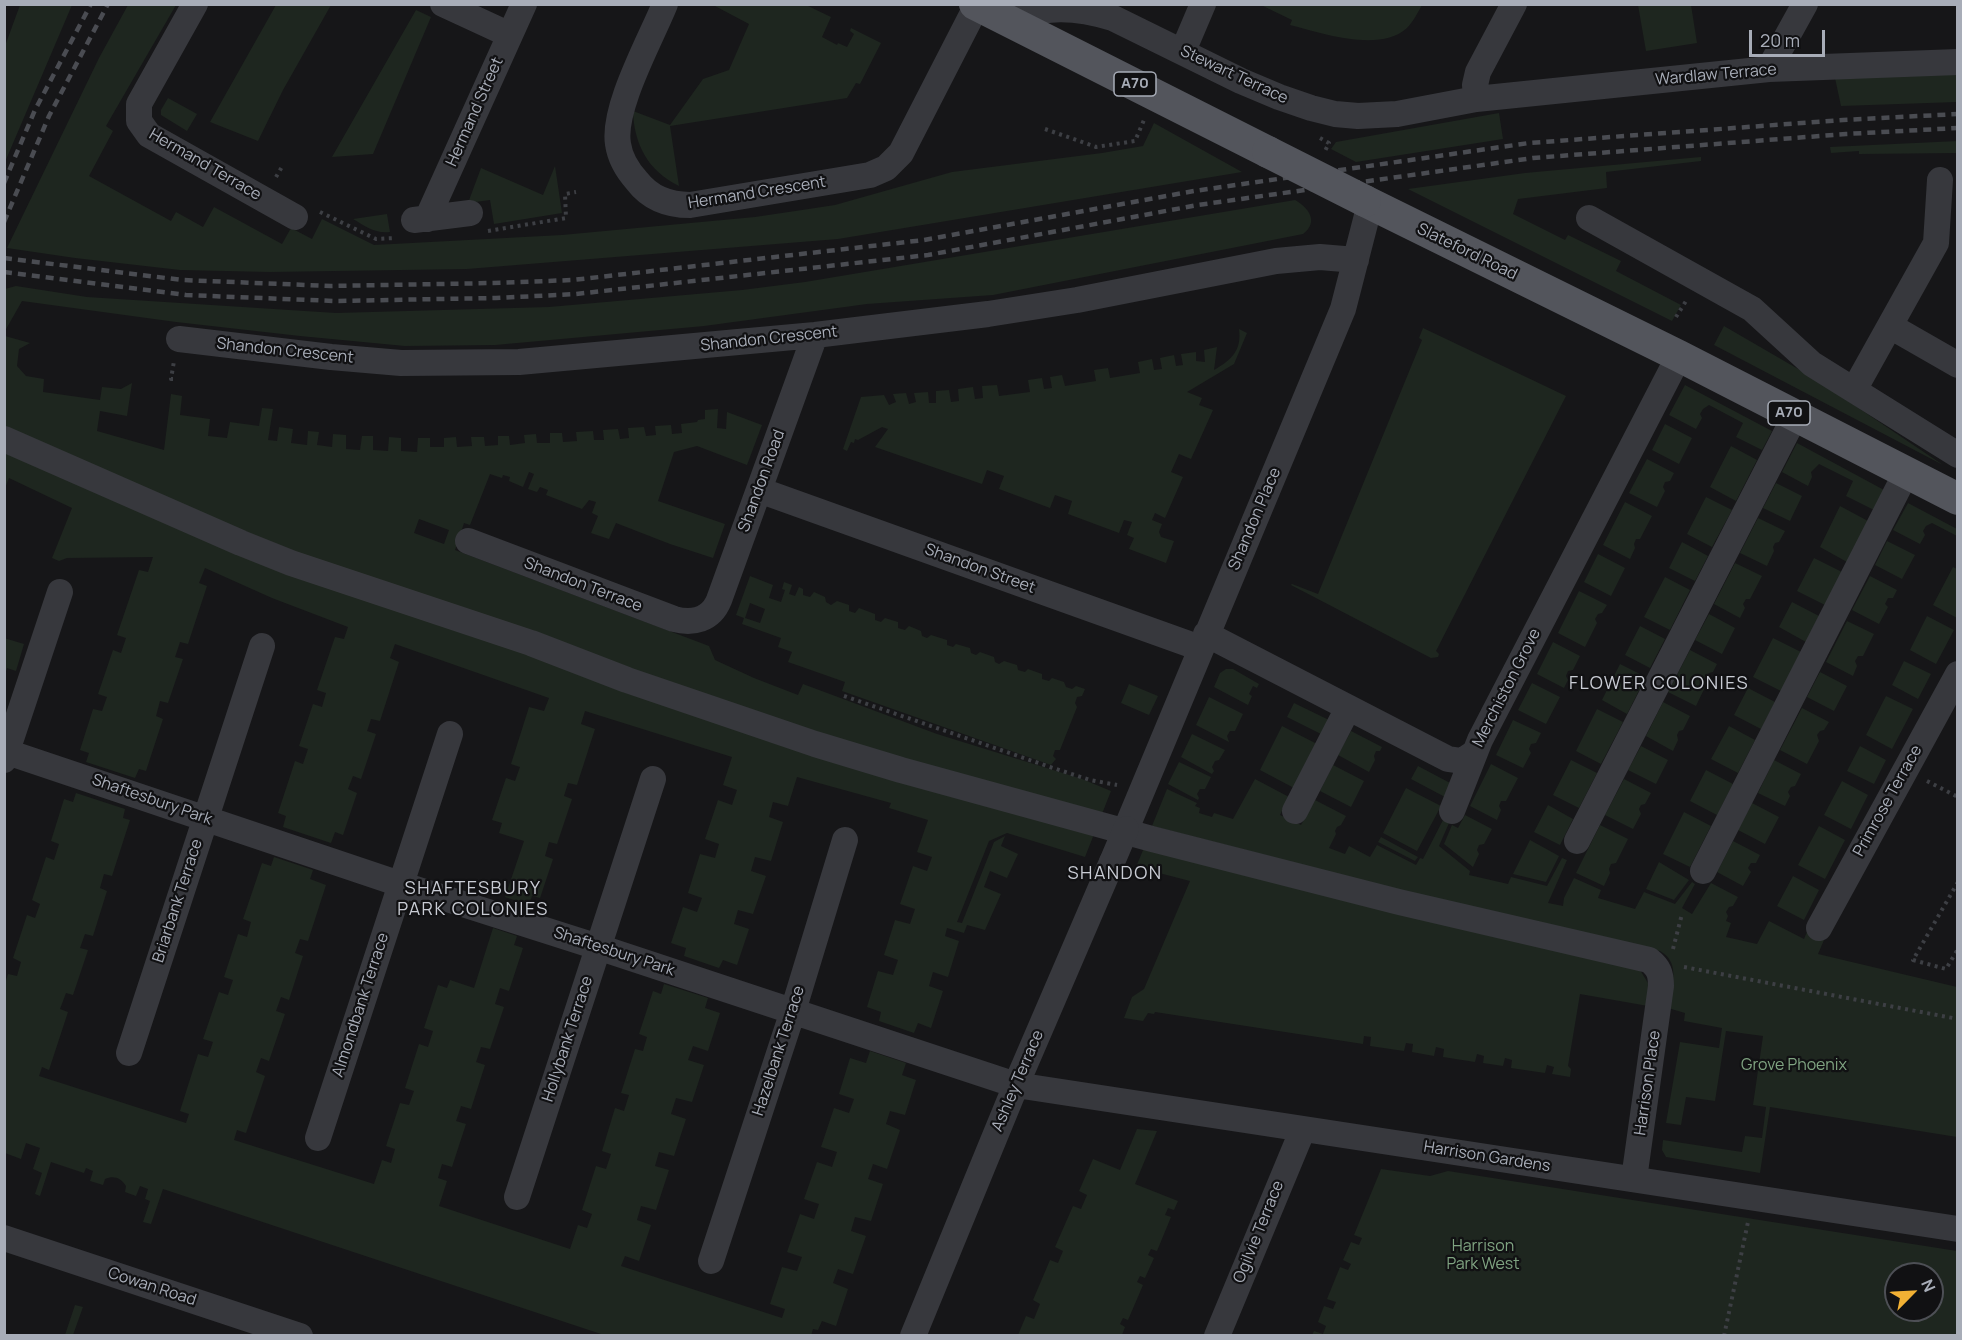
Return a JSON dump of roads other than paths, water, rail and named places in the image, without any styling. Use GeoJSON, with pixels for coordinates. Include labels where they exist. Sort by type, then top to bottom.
{"type":"FeatureCollection","features":[{"type":"Feature","properties":{"kind":"main road","name":"Slateford Road"},"geometry":{"type":"LineString","coordinates":[[990,8],[1368,203],[1679,356],[1957,499]]}},
{"type":"Feature","properties":{"kind":"street","name":"Hermand Terrace"},"geometry":{"type":"LineString","coordinates":[[195,4],[139,104],[139,121],[149,135],[295,217]]}},
{"type":"Feature","properties":{"kind":"street"},"geometry":{"type":"LineString","coordinates":[[443,4],[510,35]]}},
{"type":"Feature","properties":{"kind":"street","name":"Hermand Street"},"geometry":{"type":"LineString","coordinates":[[470,213],[419,220],[524,4]]}},
{"type":"Feature","properties":{"kind":"street","name":"Hermand Crescent"},"geometry":{"type":"LineString","coordinates":[[665,4],[626,95],[619,123],[618,144],[628,170],[647,192],[670,204],[690,205],[870,175],[886,168],[901,153],[990,8]]}},
{"type":"Feature","properties":{"kind":"street"},"geometry":{"type":"LineString","coordinates":[[1183,51],[1203,4]]}},
{"type":"Feature","properties":{"kind":"street"},"geometry":{"type":"LineString","coordinates":[[1769,69],[1805,4]]}},
{"type":"Feature","properties":{"kind":"street"},"geometry":{"type":"LineString","coordinates":[[1476,99],[1475,85],[1478,72],[1508,7]]}},
{"type":"Feature","properties":{"kind":"street","name":"Stewart Terrace"},"geometry":{"type":"LineString","coordinates":[[990,8],[1055,8],[1092,12],[1113,18],[1241,81],[1279,97],[1335,114],[1358,116],[1397,114],[1476,99]]}},
{"type":"Feature","properties":{"kind":"street","name":"Wardlaw Terrace"},"geometry":{"type":"LineString","coordinates":[[1476,99],[1769,69],[1958,62]]}},
{"type":"Feature","properties":{"kind":"street"},"geometry":{"type":"LineString","coordinates":[[1854,390],[1936,243],[1940,180]]}},
{"type":"Feature","properties":{"kind":"street","name":"Shandon Place"},"geometry":{"type":"LineString","coordinates":[[1126,829],[1343,309],[1368,203]]}},
{"type":"Feature","properties":{"kind":"street"},"geometry":{"type":"LineString","coordinates":[[1589,219],[1752,309],[1812,364],[1958,455]]}},
{"type":"Feature","properties":{"kind":"street","name":"Shandon Crescent"},"geometry":{"type":"LineString","coordinates":[[179,339],[401,363],[542,360],[815,335],[988,314],[1077,300],[1276,261],[1320,257],[1356,260]]}},
{"type":"Feature","properties":{"kind":"street"},"geometry":{"type":"LineString","coordinates":[[1890,326],[1958,364]]}},
{"type":"Feature","properties":{"kind":"street","name":"Shandon Road"},"geometry":{"type":"LineString","coordinates":[[699,620],[706,617],[717,606],[815,335]]}},
{"type":"Feature","properties":{"kind":"street","name":"Merchiston Grove"},"geometry":{"type":"LineString","coordinates":[[1203,641],[1348,708],[1448,759],[1462,761],[1474,753],[1679,356]]}},
{"type":"Feature","properties":{"kind":"street"},"geometry":{"type":"LineString","coordinates":[[1577,841],[1795,416]]}},
{"type":"Feature","properties":{"kind":"street","name":"Harrison Place"},"geometry":{"type":"LineString","coordinates":[[4,440],[291,563],[531,643],[720,713],[901,770],[1152,839],[1399,902],[1649,960],[1661,975],[1661,986],[1634,1179]]}},
{"type":"Feature","properties":{"kind":"street"},"geometry":{"type":"LineString","coordinates":[[1703,871],[1906,473]]}},
{"type":"Feature","properties":{"kind":"street","name":"Shandon Street"},"geometry":{"type":"LineString","coordinates":[[759,490],[1203,641]]}},
{"type":"Feature","properties":{"kind":"street","name":"Shandon Terrace"},"geometry":{"type":"LineString","coordinates":[[468,541],[674,619],[699,620]]}},
{"type":"Feature","properties":{"kind":"street"},"geometry":{"type":"LineString","coordinates":[[5,754],[60,592]]}},
{"type":"Feature","properties":{"kind":"street","name":"Briarbank Terrace"},"geometry":{"type":"LineString","coordinates":[[129,1053],[262,646]]}},
{"type":"Feature","properties":{"kind":"street","name":"Primrose Terrace"},"geometry":{"type":"LineString","coordinates":[[1819,928],[1958,674]]}},
{"type":"Feature","properties":{"kind":"street"},"geometry":{"type":"LineString","coordinates":[[1295,811],[1348,708]]}},
{"type":"Feature","properties":{"kind":"street","name":"Almondbank Terrace"},"geometry":{"type":"LineString","coordinates":[[318,1138],[450,734]]}},
{"type":"Feature","properties":{"kind":"street"},"geometry":{"type":"LineString","coordinates":[[1452,811],[1474,753]]}},
{"type":"Feature","properties":{"kind":"street","name":"Shaftesbury Park"},"geometry":{"type":"LineString","coordinates":[[5,754],[1016,1085]]}},
{"type":"Feature","properties":{"kind":"street","name":"Hollybank Terrace"},"geometry":{"type":"LineString","coordinates":[[517,1197],[653,779]]}},
{"type":"Feature","properties":{"kind":"street","name":"Ashley Terrace"},"geometry":{"type":"LineString","coordinates":[[913,1335],[1016,1085],[1126,829]]}},
{"type":"Feature","properties":{"kind":"street","name":"Hazelbank Terrace"},"geometry":{"type":"LineString","coordinates":[[711,1261],[793,1011],[845,840]]}},
{"type":"Feature","properties":{"kind":"street","name":"Harrison Gardens"},"geometry":{"type":"LineString","coordinates":[[1016,1085],[1958,1229]]}},
{"type":"Feature","properties":{"kind":"street","name":"Ogilvie Terrace"},"geometry":{"type":"LineString","coordinates":[[1216,1335],[1303,1129]]}},
{"type":"Feature","properties":{"kind":"street","name":"Cowan Road"},"geometry":{"type":"LineString","coordinates":[[4,1238],[300,1335]]}},
{"type":"Feature","properties":{"kind":"railway"},"geometry":{"type":"LineString","coordinates":[[4,183],[35,110],[91,4]]}},
{"type":"Feature","properties":{"kind":"railway"},"geometry":{"type":"LineString","coordinates":[[4,222],[49,116],[108,4]]}},
{"type":"Feature","properties":{"kind":"railway"},"geometry":{"type":"LineString","coordinates":[[4,258],[182,280],[331,286],[573,280],[924,240],[1194,191],[1529,143],[1958,114]]}},
{"type":"Feature","properties":{"kind":"railway"},"geometry":{"type":"LineString","coordinates":[[4,272],[186,295],[334,301],[576,294],[928,255],[1198,205],[1533,158],[1846,134],[1958,128]]}},
{"type":"Feature","properties":{"kind":"district","name":"FLOWER COLONIES"},"geometry":{"type":"Point","coordinates":[1659,684]}},
{"type":"Feature","properties":{"kind":"district","name":"SHANDON"},"geometry":{"type":"Point","coordinates":[1115,874]}},
{"type":"Feature","properties":{"kind":"district","name":"SHAFTESBURY PARK COLONIES"},"geometry":{"type":"Point","coordinates":[473,899]}},
{"type":"Feature","properties":{"kind":"park label","name":"Grove Phoenix"},"geometry":{"type":"Point","coordinates":[1794,1066]}},
{"type":"Feature","properties":{"kind":"park label","name":"Harrison Park West"},"geometry":{"type":"Point","coordinates":[1483,1256]}}]}
